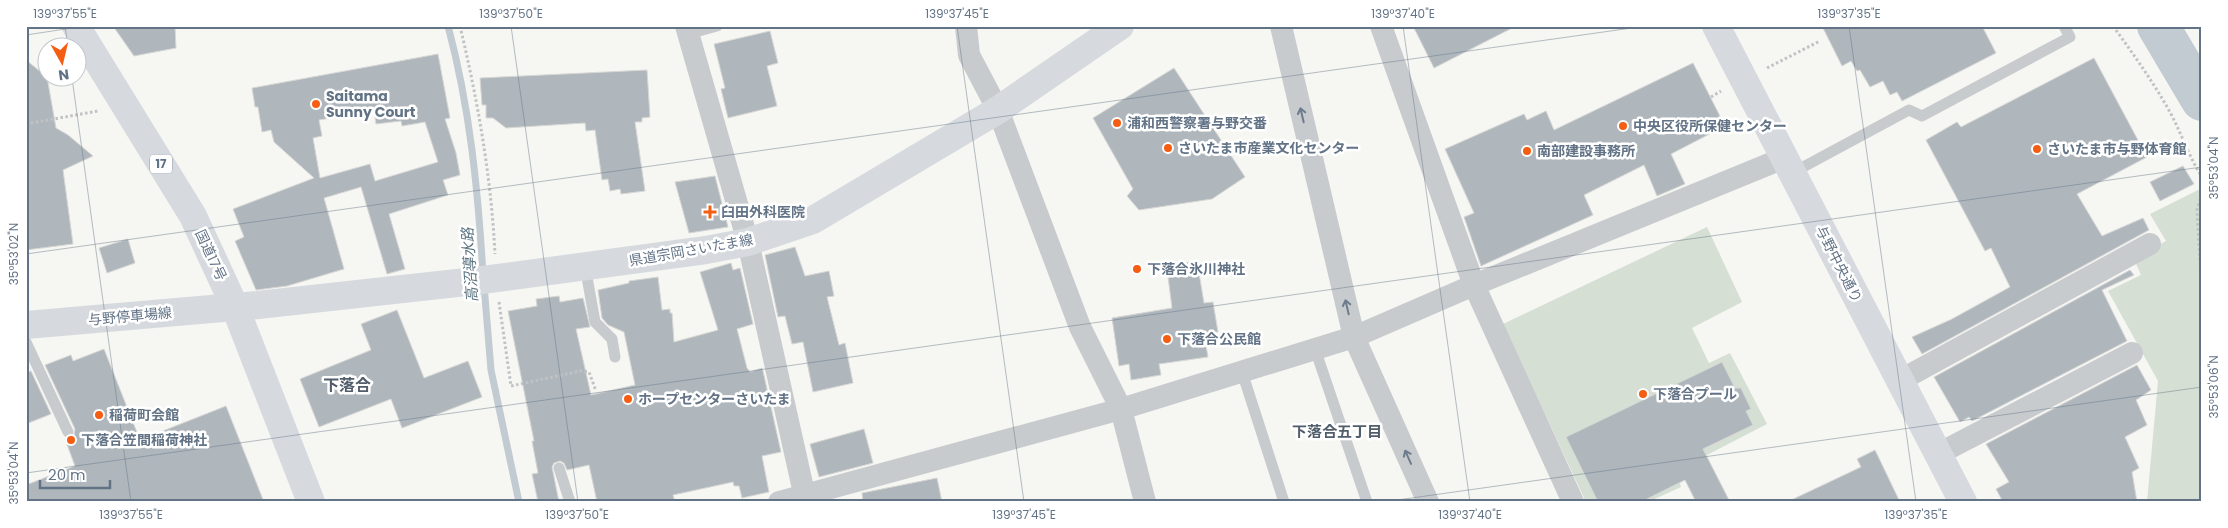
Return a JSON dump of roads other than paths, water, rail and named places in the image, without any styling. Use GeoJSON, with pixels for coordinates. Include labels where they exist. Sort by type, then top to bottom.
{"type":"FeatureCollection","features":[{"type":"Feature","properties":{"kind":"main road","name":"国道17号"},"geometry":{"type":"LineString","coordinates":[[76,26],[193,216],[234,307],[311,502]]}},
{"type":"Feature","properties":{"kind":"main road","name":"県道宗岡さいたま線"},"geometry":{"type":"LineString","coordinates":[[234,307],[489,279],[748,242],[813,220],[998,110],[1120,26]]}},
{"type":"Feature","properties":{"kind":"main road","name":"与野中央通り"},"geometry":{"type":"LineString","coordinates":[[1716,26],[1963,502]]}},
{"type":"Feature","properties":{"kind":"main road","name":"与野停車場線"},"geometry":{"type":"LineString","coordinates":[[26,325],[234,307]]}},
{"type":"Feature","properties":{"kind":"street"},"geometry":{"type":"LineString","coordinates":[[966,26],[969,55],[998,110],[1080,326],[1121,410],[1145,502]]}},
{"type":"Feature","properties":{"kind":"street"},"geometry":{"type":"LineString","coordinates":[[1281,26],[1354,337],[1428,502]]}},
{"type":"Feature","properties":{"kind":"street"},"geometry":{"type":"LineString","coordinates":[[1381,26],[1474,284],[1573,502]]}},
{"type":"Feature","properties":{"kind":"street"},"geometry":{"type":"LineString","coordinates":[[687,30],[748,242],[805,498]]}},
{"type":"Feature","properties":{"kind":"street"},"geometry":{"type":"LineString","coordinates":[[779,502],[805,498],[1121,410],[1354,337],[1474,284],[1788,166]]}},
{"type":"Feature","properties":{"kind":"street"},"geometry":{"type":"LineString","coordinates":[[1899,381],[2150,244]]}},
{"type":"Feature","properties":{"kind":"street"},"geometry":{"type":"LineString","coordinates":[[1938,454],[2132,353]]}},
{"type":"Feature","properties":{"kind":"lane"},"geometry":{"type":"LineString","coordinates":[[687,30],[717,26]]}},
{"type":"Feature","properties":{"kind":"lane"},"geometry":{"type":"LineString","coordinates":[[1788,166],[1909,110],[1922,116],[2070,37],[2064,26]]}},
{"type":"Feature","properties":{"kind":"lane"},"geometry":{"type":"LineString","coordinates":[[585,266],[594,322],[612,339],[616,357]]}},
{"type":"Feature","properties":{"kind":"lane"},"geometry":{"type":"LineString","coordinates":[[26,342],[68,432]]}},
{"type":"Feature","properties":{"kind":"lane"},"geometry":{"type":"LineString","coordinates":[[1315,349],[1367,502]]}},
{"type":"Feature","properties":{"kind":"lane"},"geometry":{"type":"LineString","coordinates":[[1242,372],[1284,502]]}},
{"type":"Feature","properties":{"kind":"lane"},"geometry":{"type":"LineString","coordinates":[[559,468],[570,502]]}},
{"type":"Feature","properties":{"kind":"waterway","name":"高沼導水路"},"geometry":{"type":"LineString","coordinates":[[448,26],[456,57],[472,149],[483,275]]}},
{"type":"Feature","properties":{"kind":"waterway"},"geometry":{"type":"LineString","coordinates":[[2158,26],[2202,100]]}},
{"type":"Feature","properties":{"kind":"waterway","name":"高沼導水路"},"geometry":{"type":"LineString","coordinates":[[484,285],[491,370],[519,502]]}},
{"type":"Feature","properties":{"kind":"place","name":"Saitama Sunny Court"},"geometry":{"type":"Point","coordinates":[316,104]}},
{"type":"Feature","properties":{"kind":"place","name":"浦和西警察署与野交番"},"geometry":{"type":"Point","coordinates":[1117,123]}},
{"type":"Feature","properties":{"kind":"place","name":"中央区役所保健センター"},"geometry":{"type":"Point","coordinates":[1623,126]}},
{"type":"Feature","properties":{"kind":"place","name":"さいたま市産業文化センター"},"geometry":{"type":"Point","coordinates":[1168,148]}},
{"type":"Feature","properties":{"kind":"place","name":"さいたま市与野体育館"},"geometry":{"type":"Point","coordinates":[2037,149]}},
{"type":"Feature","properties":{"kind":"place","name":"南部建設事務所"},"geometry":{"type":"Point","coordinates":[1527,151]}},
{"type":"Feature","properties":{"kind":"place","name":"臼田外科医院"},"geometry":{"type":"Point","coordinates":[710,212]}},
{"type":"Feature","properties":{"kind":"place","name":"下落合氷川神社"},"geometry":{"type":"Point","coordinates":[1137,269]}},
{"type":"Feature","properties":{"kind":"place","name":"下落合公民館"},"geometry":{"type":"Point","coordinates":[1167,339]}},
{"type":"Feature","properties":{"kind":"place","name":"下落合プール"},"geometry":{"type":"Point","coordinates":[1643,394]}},
{"type":"Feature","properties":{"kind":"place","name":"ホープセンターさいたま"},"geometry":{"type":"Point","coordinates":[628,399]}},
{"type":"Feature","properties":{"kind":"place","name":"稲荷町会館"},"geometry":{"type":"Point","coordinates":[99,415]}},
{"type":"Feature","properties":{"kind":"place","name":"下落合笠間稲荷神社"},"geometry":{"type":"Point","coordinates":[71,440]}},
{"type":"Feature","properties":{"kind":"district","name":"下落合"},"geometry":{"type":"Point","coordinates":[347,385]}},
{"type":"Feature","properties":{"kind":"district","name":"下落合五丁目"},"geometry":{"type":"Point","coordinates":[1337,432]}}]}
